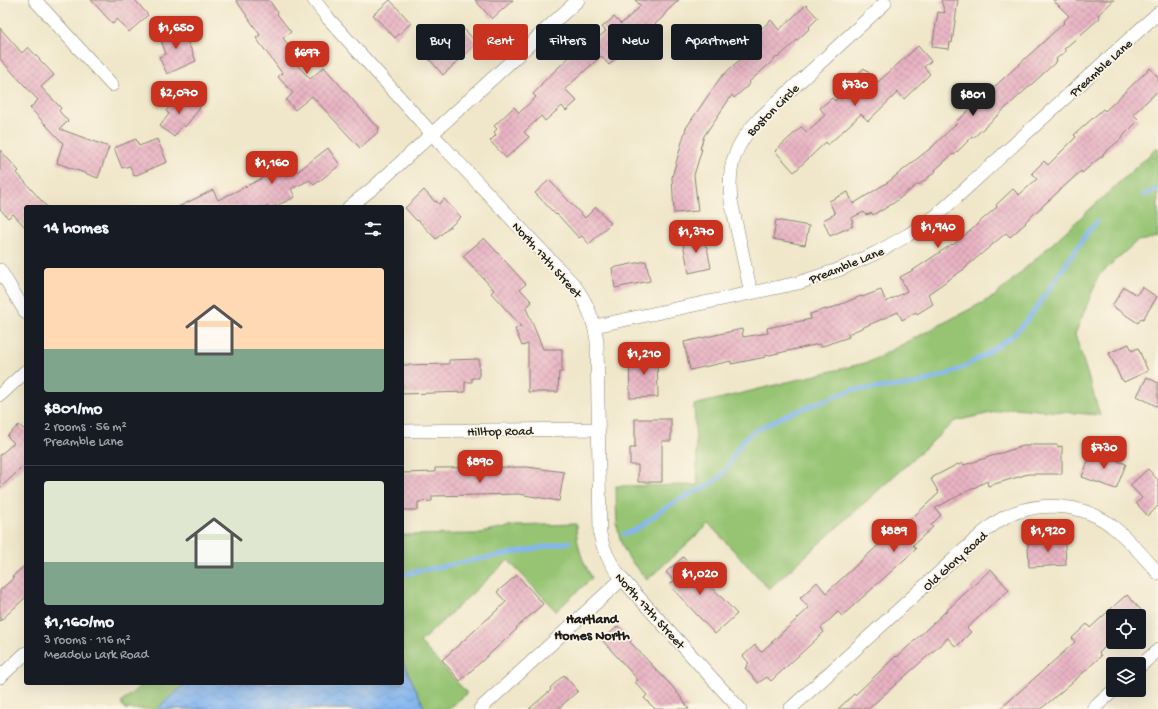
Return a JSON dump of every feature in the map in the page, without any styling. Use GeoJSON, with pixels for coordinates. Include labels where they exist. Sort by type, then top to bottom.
{"type":"FeatureCollection","features":[{"type":"Feature","properties":{"kind":"street"},"geometry":{"type":"LineString","coordinates":[[35,0],[112,85]]}},
{"type":"Feature","properties":{"kind":"street","name":"North 17th Street"},"geometry":{"type":"LineString","coordinates":[[314,0],[328,18],[432,134],[574,285],[581,295],[587,305],[595,326],[597,341],[600,534],[607,556],[622,579],[740,709]]}},
{"type":"Feature","properties":{"kind":"street"},"geometry":{"type":"LineString","coordinates":[[352,205],[373,188],[578,0]]}},
{"type":"Feature","properties":{"kind":"street","name":"Boston Circle"},"geometry":{"type":"LineString","coordinates":[[751,293],[729,186],[732,164],[736,150],[742,138],[755,123],[885,3]]}},
{"type":"Feature","properties":{"kind":"street","name":"Preamble Lane"},"geometry":{"type":"LineString","coordinates":[[595,326],[798,283],[838,270],[876,253],[908,236],[961,194],[1158,13]]}},
{"type":"Feature","properties":{"kind":"street"},"geometry":{"type":"LineString","coordinates":[[0,270],[24,310]]}},
{"type":"Feature","properties":{"kind":"street"},"geometry":{"type":"LineString","coordinates":[[0,395],[24,373]]}},
{"type":"Feature","properties":{"kind":"street","name":"Hilltop Road"},"geometry":{"type":"LineString","coordinates":[[404,431],[598,429]]}},
{"type":"Feature","properties":{"kind":"street","name":"Old Glory Road"},"geometry":{"type":"LineString","coordinates":[[790,709],[980,535],[1006,517],[1023,510],[1060,506],[1096,516],[1112,526],[1127,539],[1158,573]]}},
{"type":"Feature","properties":{"kind":"street"},"geometry":{"type":"LineString","coordinates":[[480,709],[622,579]]}},
{"type":"Feature","properties":{"kind":"street"},"geometry":{"type":"LineString","coordinates":[[1146,661],[1158,650]]}},
{"type":"Feature","properties":{"kind":"street"},"geometry":{"type":"LineString","coordinates":[[0,677],[24,655]]}},
{"type":"Feature","properties":{"kind":"street"},"geometry":{"type":"LineString","coordinates":[[1093,709],[1106,697]]}},
{"type":"Feature","properties":{"kind":"green space"},"geometry":{"type":"Polygon","coordinates":[[[1158,147],[1158,238],[1137,241],[1099,275],[1075,334],[1100,415],[1013,408],[955,421],[769,589],[709,524],[647,580],[633,564],[622,545],[618,529],[616,486],[698,485],[694,405],[869,362],[995,296],[1158,147]]]}},
{"type":"Feature","properties":{"kind":"green space"},"geometry":{"type":"Polygon","coordinates":[[[576,524],[580,552],[592,578],[556,611],[508,560],[420,642],[467,693],[449,709],[125,709],[121,703],[141,685],[404,685],[404,535],[475,534],[515,526],[576,524]]]}},
{"type":"Feature","properties":{"kind":"water"},"geometry":{"type":"Polygon","coordinates":[[[404,664],[423,704],[423,709],[157,709],[184,685],[404,685],[404,664]]]}},
{"type":"Feature","properties":{"kind":"building"},"geometry":{"type":"Polygon","coordinates":[[[91,0],[135,0],[148,15],[129,32],[117,19],[113,24],[91,0]]]}},
{"type":"Feature","properties":{"kind":"building"},"geometry":{"type":"Polygon","coordinates":[[[236,0],[269,0],[278,13],[277,14],[291,32],[283,38],[294,53],[289,56],[310,79],[324,67],[373,123],[379,127],[378,132],[360,148],[312,96],[295,110],[286,100],[293,93],[278,77],[282,73],[256,38],[260,35],[236,0]]]}},
{"type":"Feature","properties":{"kind":"building"},"geometry":{"type":"Polygon","coordinates":[[[390,0],[411,23],[395,38],[373,15],[390,0]]]}},
{"type":"Feature","properties":{"kind":"building"},"geometry":{"type":"Polygon","coordinates":[[[475,0],[513,0],[492,19],[475,0]]]}},
{"type":"Feature","properties":{"kind":"building"},"geometry":{"type":"Polygon","coordinates":[[[635,0],[679,0],[655,24],[621,24],[641,6],[635,0]]]}},
{"type":"Feature","properties":{"kind":"building"},"geometry":{"type":"Polygon","coordinates":[[[941,0],[958,0],[952,43],[950,42],[949,49],[932,47],[938,12],[945,13],[941,0]]]}},
{"type":"Feature","properties":{"kind":"building"},"geometry":{"type":"Polygon","coordinates":[[[1053,0],[1114,0],[1098,15],[1100,18],[1064,49],[1066,51],[1056,59],[1057,61],[954,155],[953,154],[935,170],[936,171],[919,185],[918,184],[881,211],[873,215],[872,213],[866,215],[864,212],[851,218],[853,222],[851,223],[853,226],[830,236],[823,220],[835,214],[829,201],[848,192],[853,204],[888,182],[932,147],[958,122],[957,121],[1064,23],[1063,22],[1069,16],[1053,0]]]}},
{"type":"Feature","properties":{"kind":"building"},"geometry":{"type":"Polygon","coordinates":[[[806,5],[818,18],[809,27],[810,28],[778,58],[777,57],[749,82],[750,84],[734,98],[732,95],[704,136],[700,149],[702,149],[694,175],[698,211],[674,213],[672,177],[686,128],[720,78],[739,60],[762,60],[762,28],[771,20],[779,30],[806,5]]]}},
{"type":"Feature","properties":{"kind":"building"},"geometry":{"type":"Polygon","coordinates":[[[614,17],[621,24],[608,24],[608,60],[614,60],[609,65],[601,56],[600,57],[600,36],[606,31],[602,27],[614,17]]]}},
{"type":"Feature","properties":{"kind":"building"},"geometry":{"type":"Polygon","coordinates":[[[181,26],[196,61],[167,74],[159,57],[166,54],[159,35],[181,26]]]}},
{"type":"Feature","properties":{"kind":"building"},"geometry":{"type":"Polygon","coordinates":[[[0,28],[22,53],[28,47],[54,75],[41,87],[61,108],[59,111],[68,121],[60,129],[109,147],[98,178],[57,163],[63,143],[30,108],[38,100],[0,59],[0,28]]]}},
{"type":"Feature","properties":{"kind":"building"},"geometry":{"type":"Polygon","coordinates":[[[465,30],[473,39],[473,47],[465,54],[465,30]]]}},
{"type":"Feature","properties":{"kind":"building"},"geometry":{"type":"Polygon","coordinates":[[[918,46],[931,61],[924,67],[930,74],[904,99],[898,92],[868,121],[861,114],[828,145],[826,142],[794,172],[775,151],[801,127],[807,132],[825,115],[820,108],[832,98],[835,101],[855,82],[852,79],[864,68],[878,82],[918,46]]]}},
{"type":"Feature","properties":{"kind":"building"},"geometry":{"type":"Polygon","coordinates":[[[430,60],[459,60],[443,75],[430,60]]]}},
{"type":"Feature","properties":{"kind":"building"},"geometry":{"type":"Polygon","coordinates":[[[566,60],[597,60],[565,89],[577,101],[566,111],[562,106],[545,121],[541,116],[524,132],[529,137],[506,158],[490,141],[496,135],[494,132],[497,129],[494,126],[514,107],[519,113],[536,97],[533,94],[542,85],[541,84],[566,60]]]}},
{"type":"Feature","properties":{"kind":"building"},"geometry":{"type":"Polygon","coordinates":[[[1150,68],[1158,77],[1158,91],[1133,114],[1139,120],[1121,139],[1103,154],[1103,156],[1082,173],[1081,171],[1010,237],[1006,233],[967,267],[928,294],[933,304],[917,314],[916,312],[902,320],[898,312],[848,334],[849,337],[820,347],[819,344],[765,356],[766,357],[731,364],[731,361],[690,370],[684,342],[742,329],[743,337],[768,333],[767,328],[811,319],[810,314],[826,309],[827,310],[861,296],[862,297],[881,290],[886,302],[907,291],[900,277],[915,269],[952,244],[953,245],[997,207],[996,205],[1013,189],[1019,195],[1037,179],[1032,173],[1044,161],[1048,165],[1076,137],[1074,135],[1103,109],[1105,111],[1150,68]]]}},
{"type":"Feature","properties":{"kind":"building"},"geometry":{"type":"Polygon","coordinates":[[[181,93],[200,108],[185,127],[183,125],[174,137],[160,126],[169,114],[166,111],[181,93]]]}},
{"type":"Feature","properties":{"kind":"building"},"geometry":{"type":"Polygon","coordinates":[[[136,139],[139,146],[157,139],[167,162],[134,176],[130,166],[122,168],[114,148],[136,139]]]}},
{"type":"Feature","properties":{"kind":"building"},"geometry":{"type":"Polygon","coordinates":[[[328,148],[340,165],[314,185],[310,180],[291,189],[295,197],[278,205],[182,205],[213,190],[218,200],[267,176],[265,172],[292,160],[297,172],[328,148]]]}},
{"type":"Feature","properties":{"kind":"building"},"geometry":{"type":"Polygon","coordinates":[[[0,150],[19,171],[17,173],[45,205],[24,205],[24,226],[13,214],[8,218],[0,209],[0,150]]]}},
{"type":"Feature","properties":{"kind":"building"},"geometry":{"type":"Polygon","coordinates":[[[549,180],[585,218],[596,207],[611,223],[589,244],[582,236],[579,238],[535,193],[549,180]]]}},
{"type":"Feature","properties":{"kind":"building"},"geometry":{"type":"Polygon","coordinates":[[[424,190],[435,202],[436,201],[439,204],[444,199],[461,217],[436,239],[405,208],[424,190]]]}},
{"type":"Feature","properties":{"kind":"building"},"geometry":{"type":"Polygon","coordinates":[[[776,220],[809,226],[805,245],[773,239],[776,220]]]}},
{"type":"Feature","properties":{"kind":"building"},"geometry":{"type":"Polygon","coordinates":[[[703,234],[711,268],[689,273],[682,239],[703,234]]]}},
{"type":"Feature","properties":{"kind":"building"},"geometry":{"type":"Polygon","coordinates":[[[484,238],[526,284],[520,289],[532,302],[526,308],[543,349],[562,349],[562,372],[559,372],[558,392],[528,392],[528,344],[522,346],[515,329],[521,326],[491,293],[494,290],[463,256],[484,238]]]}},
{"type":"Feature","properties":{"kind":"building"},"geometry":{"type":"Polygon","coordinates":[[[646,261],[650,281],[615,288],[612,268],[646,261]]]}},
{"type":"Feature","properties":{"kind":"building"},"geometry":{"type":"Polygon","coordinates":[[[1124,287],[1137,295],[1142,287],[1157,297],[1143,319],[1141,318],[1138,323],[1112,306],[1124,287]]]}},
{"type":"Feature","properties":{"kind":"building"},"geometry":{"type":"Polygon","coordinates":[[[1129,344],[1132,351],[1138,348],[1148,371],[1124,382],[1121,379],[1109,353],[1129,344]]]}},
{"type":"Feature","properties":{"kind":"building"},"geometry":{"type":"Polygon","coordinates":[[[657,353],[658,397],[630,398],[629,354],[657,353]]]}},
{"type":"Feature","properties":{"kind":"building"},"geometry":{"type":"Polygon","coordinates":[[[479,359],[479,378],[472,378],[472,382],[465,382],[465,392],[404,394],[404,365],[449,364],[449,360],[479,359]]]}},
{"type":"Feature","properties":{"kind":"building"},"geometry":{"type":"Polygon","coordinates":[[[1147,377],[1158,383],[1158,407],[1137,396],[1147,377]]]}},
{"type":"Feature","properties":{"kind":"building"},"geometry":{"type":"Polygon","coordinates":[[[635,419],[671,419],[671,441],[662,441],[662,482],[638,482],[638,465],[630,465],[630,448],[635,448],[635,419]]]}},
{"type":"Feature","properties":{"kind":"building"},"geometry":{"type":"Polygon","coordinates":[[[19,425],[24,429],[24,466],[0,488],[0,455],[14,443],[7,436],[19,425]]]}},
{"type":"Feature","properties":{"kind":"building"},"geometry":{"type":"Polygon","coordinates":[[[1029,445],[1062,446],[1062,474],[1028,474],[988,486],[987,481],[935,508],[941,515],[931,525],[933,527],[913,545],[916,549],[842,616],[838,612],[821,628],[824,632],[771,681],[767,677],[758,683],[745,668],[749,663],[743,656],[755,645],[761,652],[809,608],[800,598],[817,582],[826,593],[897,528],[899,530],[939,493],[931,479],[933,477],[958,464],[963,463],[964,465],[1029,445]]]}},
{"type":"Feature","properties":{"kind":"building"},"geometry":{"type":"Polygon","coordinates":[[[1092,451],[1126,464],[1116,489],[1082,477],[1092,451]]]}},
{"type":"Feature","properties":{"kind":"building"},"geometry":{"type":"Polygon","coordinates":[[[527,467],[564,472],[559,501],[519,494],[432,496],[432,501],[418,502],[418,510],[404,510],[404,473],[435,472],[435,468],[527,467]]]}},
{"type":"Feature","properties":{"kind":"building"},"geometry":{"type":"Polygon","coordinates":[[[1148,469],[1158,480],[1158,506],[1148,516],[1136,503],[1142,498],[1130,485],[1148,469]]]}},
{"type":"Feature","properties":{"kind":"building"},"geometry":{"type":"Polygon","coordinates":[[[1064,523],[1066,565],[1029,567],[1028,543],[1057,543],[1064,523]]]}},
{"type":"Feature","properties":{"kind":"building"},"geometry":{"type":"Polygon","coordinates":[[[683,557],[737,614],[715,634],[669,585],[674,581],[666,572],[683,557]]]}},
{"type":"Feature","properties":{"kind":"building"},"geometry":{"type":"Polygon","coordinates":[[[24,566],[24,599],[0,621],[0,590],[14,578],[12,577],[24,566]]]}},
{"type":"Feature","properties":{"kind":"building"},"geometry":{"type":"Polygon","coordinates":[[[991,569],[1009,590],[967,628],[971,632],[956,647],[948,638],[868,709],[838,709],[896,656],[897,657],[991,569]]]}},
{"type":"Feature","properties":{"kind":"building"},"geometry":{"type":"Polygon","coordinates":[[[517,575],[543,604],[460,681],[442,660],[506,602],[497,592],[517,575]]]}},
{"type":"Feature","properties":{"kind":"building"},"geometry":{"type":"Polygon","coordinates":[[[1127,595],[1140,609],[1111,609],[1127,595]]]}},
{"type":"Feature","properties":{"kind":"building"},"geometry":{"type":"Polygon","coordinates":[[[1106,613],[1106,646],[1099,653],[1101,656],[1084,672],[1041,709],[1000,709],[1075,642],[1072,638],[1087,624],[1090,628],[1106,613]]]}},
{"type":"Feature","properties":{"kind":"building"},"geometry":{"type":"Polygon","coordinates":[[[618,626],[631,640],[630,642],[677,692],[689,709],[655,709],[644,698],[647,695],[635,682],[638,680],[602,640],[618,626]]]}},
{"type":"Feature","properties":{"kind":"building"},"geometry":{"type":"Polygon","coordinates":[[[564,675],[578,691],[558,709],[529,709],[551,690],[550,688],[564,675]]]}},
{"type":"Feature","properties":{"kind":"waterway"},"geometry":{"type":"LineString","coordinates":[[1144,195],[1158,189]]}},
{"type":"Feature","properties":{"kind":"waterway"},"geometry":{"type":"LineString","coordinates":[[624,534],[636,530],[662,510],[678,500],[704,488],[719,478],[726,470],[745,438],[760,428],[786,415],[852,390],[911,385],[945,375],[962,368],[983,356],[1011,337],[1022,326],[1032,314],[1090,229],[1097,222]]}},
{"type":"Feature","properties":{"kind":"waterway"},"geometry":{"type":"LineString","coordinates":[[404,574],[569,542]]}},
{"type":"Feature","properties":{"kind":"district","name":"Hartland Homes North"},"geometry":{"type":"Point","coordinates":[592,626]}}]}
